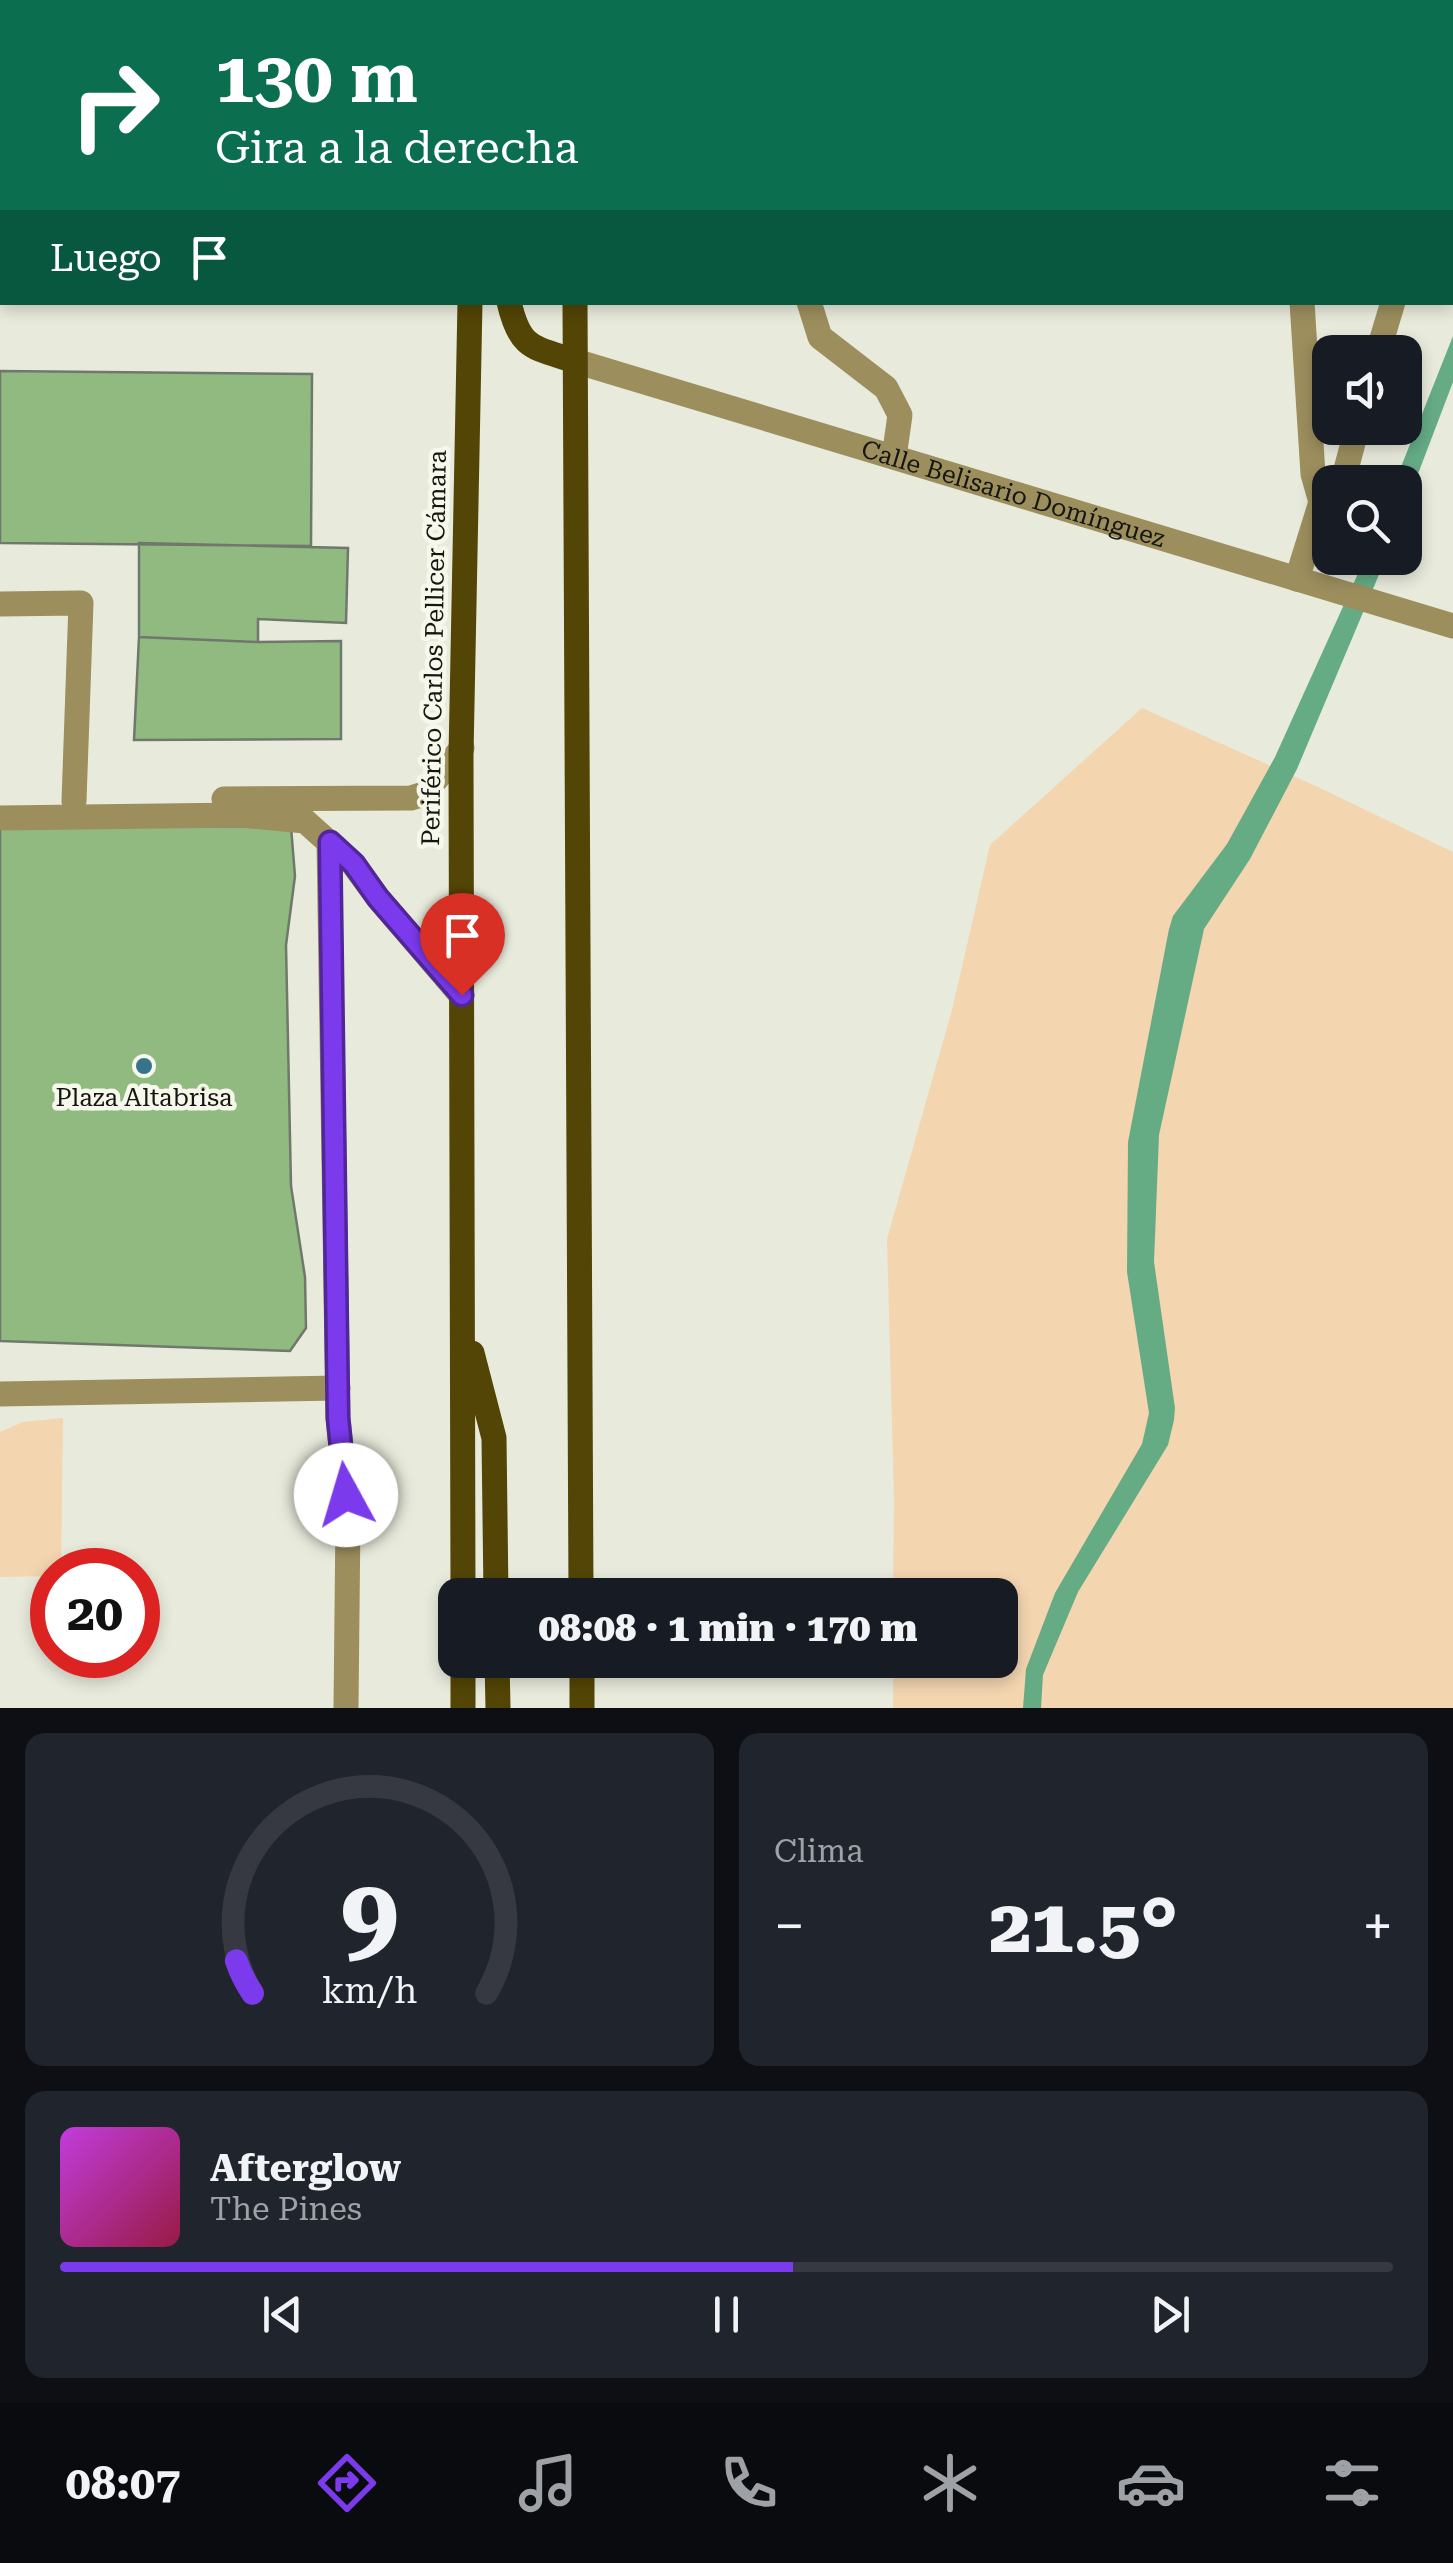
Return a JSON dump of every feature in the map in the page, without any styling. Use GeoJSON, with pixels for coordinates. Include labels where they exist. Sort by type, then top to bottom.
{"type":"FeatureCollection","features":[{"type":"Feature","properties":{"kind":"main road","name":"Periférico Carlos Pellicer Cámara"},"geometry":{"type":"LineString","coordinates":[[463,1578],[462,748],[470,305]]}},
{"type":"Feature","properties":{"kind":"main road"},"geometry":{"type":"LineString","coordinates":[[510,305],[522,339],[532,347],[575,361]]}},
{"type":"Feature","properties":{"kind":"main road"},"geometry":{"type":"LineString","coordinates":[[575,305],[582,1578]]}},
{"type":"Feature","properties":{"kind":"main road"},"geometry":{"type":"LineString","coordinates":[[462,1314],[494,1438],[496,1578]]}},
{"type":"Feature","properties":{"kind":"main road"},"geometry":{"type":"LineString","coordinates":[[463,1678],[464,1708]]}},
{"type":"Feature","properties":{"kind":"main road"},"geometry":{"type":"LineString","coordinates":[[498,1678],[498,1708]]}},
{"type":"Feature","properties":{"kind":"main road"},"geometry":{"type":"LineString","coordinates":[[582,1678],[582,1708]]}},
{"type":"Feature","properties":{"kind":"street"},"geometry":{"type":"LineString","coordinates":[[810,305],[820,337],[886,388],[900,414],[894,457]]}},
{"type":"Feature","properties":{"kind":"street"},"geometry":{"type":"LineString","coordinates":[[1302,305],[1312,465]]}},
{"type":"Feature","properties":{"kind":"street"},"geometry":{"type":"LineString","coordinates":[[1383,335],[1392,305]]}},
{"type":"Feature","properties":{"kind":"street","name":"Calle Belisario Domínguez"},"geometry":{"type":"LineString","coordinates":[[575,361],[1453,626]]}},
{"type":"Feature","properties":{"kind":"street"},"geometry":{"type":"LineString","coordinates":[[1298,579],[1312,536]]}},
{"type":"Feature","properties":{"kind":"street"},"geometry":{"type":"LineString","coordinates":[[0,604],[81,603],[74,801]]}},
{"type":"Feature","properties":{"kind":"street"},"geometry":{"type":"LineString","coordinates":[[0,801],[411,798],[424,794],[462,748]]}},
{"type":"Feature","properties":{"kind":"street"},"geometry":{"type":"LineString","coordinates":[[0,818],[241,815],[305,821],[354,864],[378,898],[462,995]]}},
{"type":"Feature","properties":{"kind":"street"},"geometry":{"type":"LineString","coordinates":[[330,842],[338,1418],[348,1517],[346,1708]]}},
{"type":"Feature","properties":{"kind":"street"},"geometry":{"type":"LineString","coordinates":[[2,1395],[338,1388]]}},
{"type":"Feature","properties":{"kind":"shaded area"},"geometry":{"type":"Polygon","coordinates":[[[1453,336],[1453,382],[1421,465],[1402,465],[1410,445],[1422,445],[1422,414],[1453,336]]]}},
{"type":"Feature","properties":{"kind":"shaded area"},"geometry":{"type":"Polygon","coordinates":[[[1357,575],[1379,575],[1297,769],[1250,859],[1204,929],[1159,1135],[1154,1262],[1174,1420],[1168,1445],[1078,1592],[1043,1675],[1041,1708],[1023,1708],[1026,1669],[1055,1593],[1142,1444],[1149,1413],[1127,1272],[1128,1142],[1169,929],[1173,916],[1227,844],[1275,757],[1357,575]]]}},
{"type":"Feature","properties":{"kind":"shaded area"},"geometry":{"type":"Polygon","coordinates":[[[1142,708],[1453,852],[1453,1708],[893,1708],[893,1678],[1018,1678],[1018,1578],[893,1578],[887,1239],[952,1010],[990,845],[1142,708]]]}},
{"type":"Feature","properties":{"kind":"shaded area"},"geometry":{"type":"Polygon","coordinates":[[[63,1418],[61,1548],[30,1548],[30,1576],[0,1577],[0,1432],[23,1422],[63,1418]]]}},
{"type":"Feature","properties":{"kind":"building"},"geometry":{"type":"Polygon","coordinates":[[[0,371],[312,374],[311,546],[0,543],[0,371]]]}},
{"type":"Feature","properties":{"kind":"building"},"geometry":{"type":"Polygon","coordinates":[[[139,543],[348,548],[346,623],[258,619],[258,642],[139,637],[139,543]]]}},
{"type":"Feature","properties":{"kind":"building"},"geometry":{"type":"Polygon","coordinates":[[[139,637],[341,641],[341,739],[134,740],[139,637]]]}},
{"type":"Feature","properties":{"kind":"building","name":"Plaza Altabrisa"},"geometry":{"type":"Polygon","coordinates":[[[0,824],[291,827],[295,876],[286,945],[291,1186],[305,1277],[306,1328],[290,1351],[0,1341],[0,824]]]}},
{"type":"Feature","properties":{"kind":"place","name":"Plaza Altabrisa"},"geometry":{"type":"Point","coordinates":[144,1066]}},
{"type":"Feature","properties":{"kind":"route"},"geometry":{"type":"LineString","coordinates":[[346,1495],[338,1418],[330,842],[354,864],[378,898],[462,995]]}}]}
